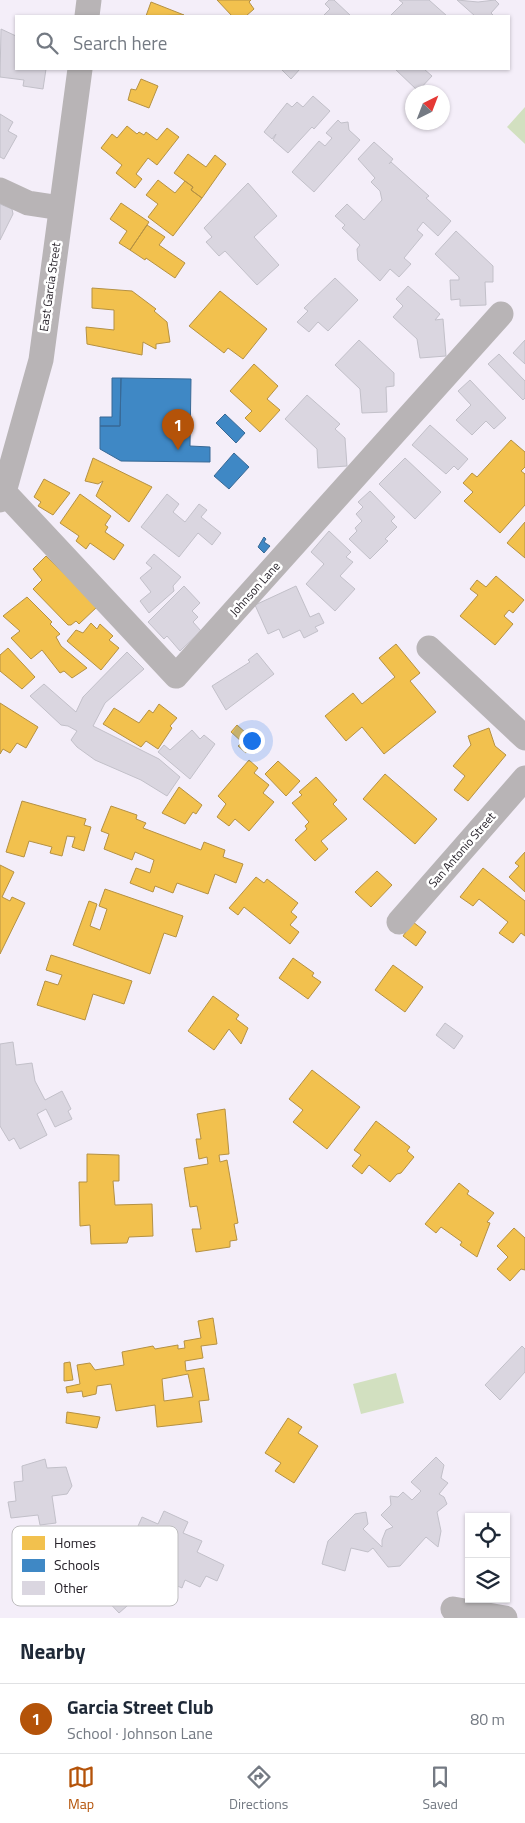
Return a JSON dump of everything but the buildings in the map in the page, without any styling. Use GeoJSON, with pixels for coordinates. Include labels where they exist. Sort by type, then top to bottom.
{"type":"FeatureCollection","features":[{"type":"Feature","properties":{"kind":"street"},"geometry":{"type":"LineString","coordinates":[[87,15],[89,0]]}},
{"type":"Feature","properties":{"kind":"street","name":"East Garcia Street"},"geometry":{"type":"LineString","coordinates":[[2,496],[6,460],[41,360],[80,70]]}},
{"type":"Feature","properties":{"kind":"street"},"geometry":{"type":"LineString","coordinates":[[0,190],[28,203],[61,208]]}},
{"type":"Feature","properties":{"kind":"street","name":"Johnson Lane"},"geometry":{"type":"LineString","coordinates":[[2,496],[176,676],[501,314]]}},
{"type":"Feature","properties":{"kind":"street"},"geometry":{"type":"LineString","coordinates":[[429,648],[525,738]]}},
{"type":"Feature","properties":{"kind":"street","name":"San Antonio Street"},"geometry":{"type":"LineString","coordinates":[[399,922],[525,778]]}},
{"type":"Feature","properties":{"kind":"street"},"geometry":{"type":"LineString","coordinates":[[453,1609],[505,1618]]}},
{"type":"Feature","properties":{"kind":"green space"},"geometry":{"type":"Polygon","coordinates":[[[525,107],[525,144],[507,127],[525,107]]]}},
{"type":"Feature","properties":{"kind":"green space"},"geometry":{"type":"Polygon","coordinates":[[[396,1373],[404,1403],[361,1414],[353,1384],[396,1373]]]}},
{"type":"Feature","properties":{"kind":"place","name":"Garcia Street Club"},"geometry":{"type":"Point","coordinates":[178,450]}}]}
